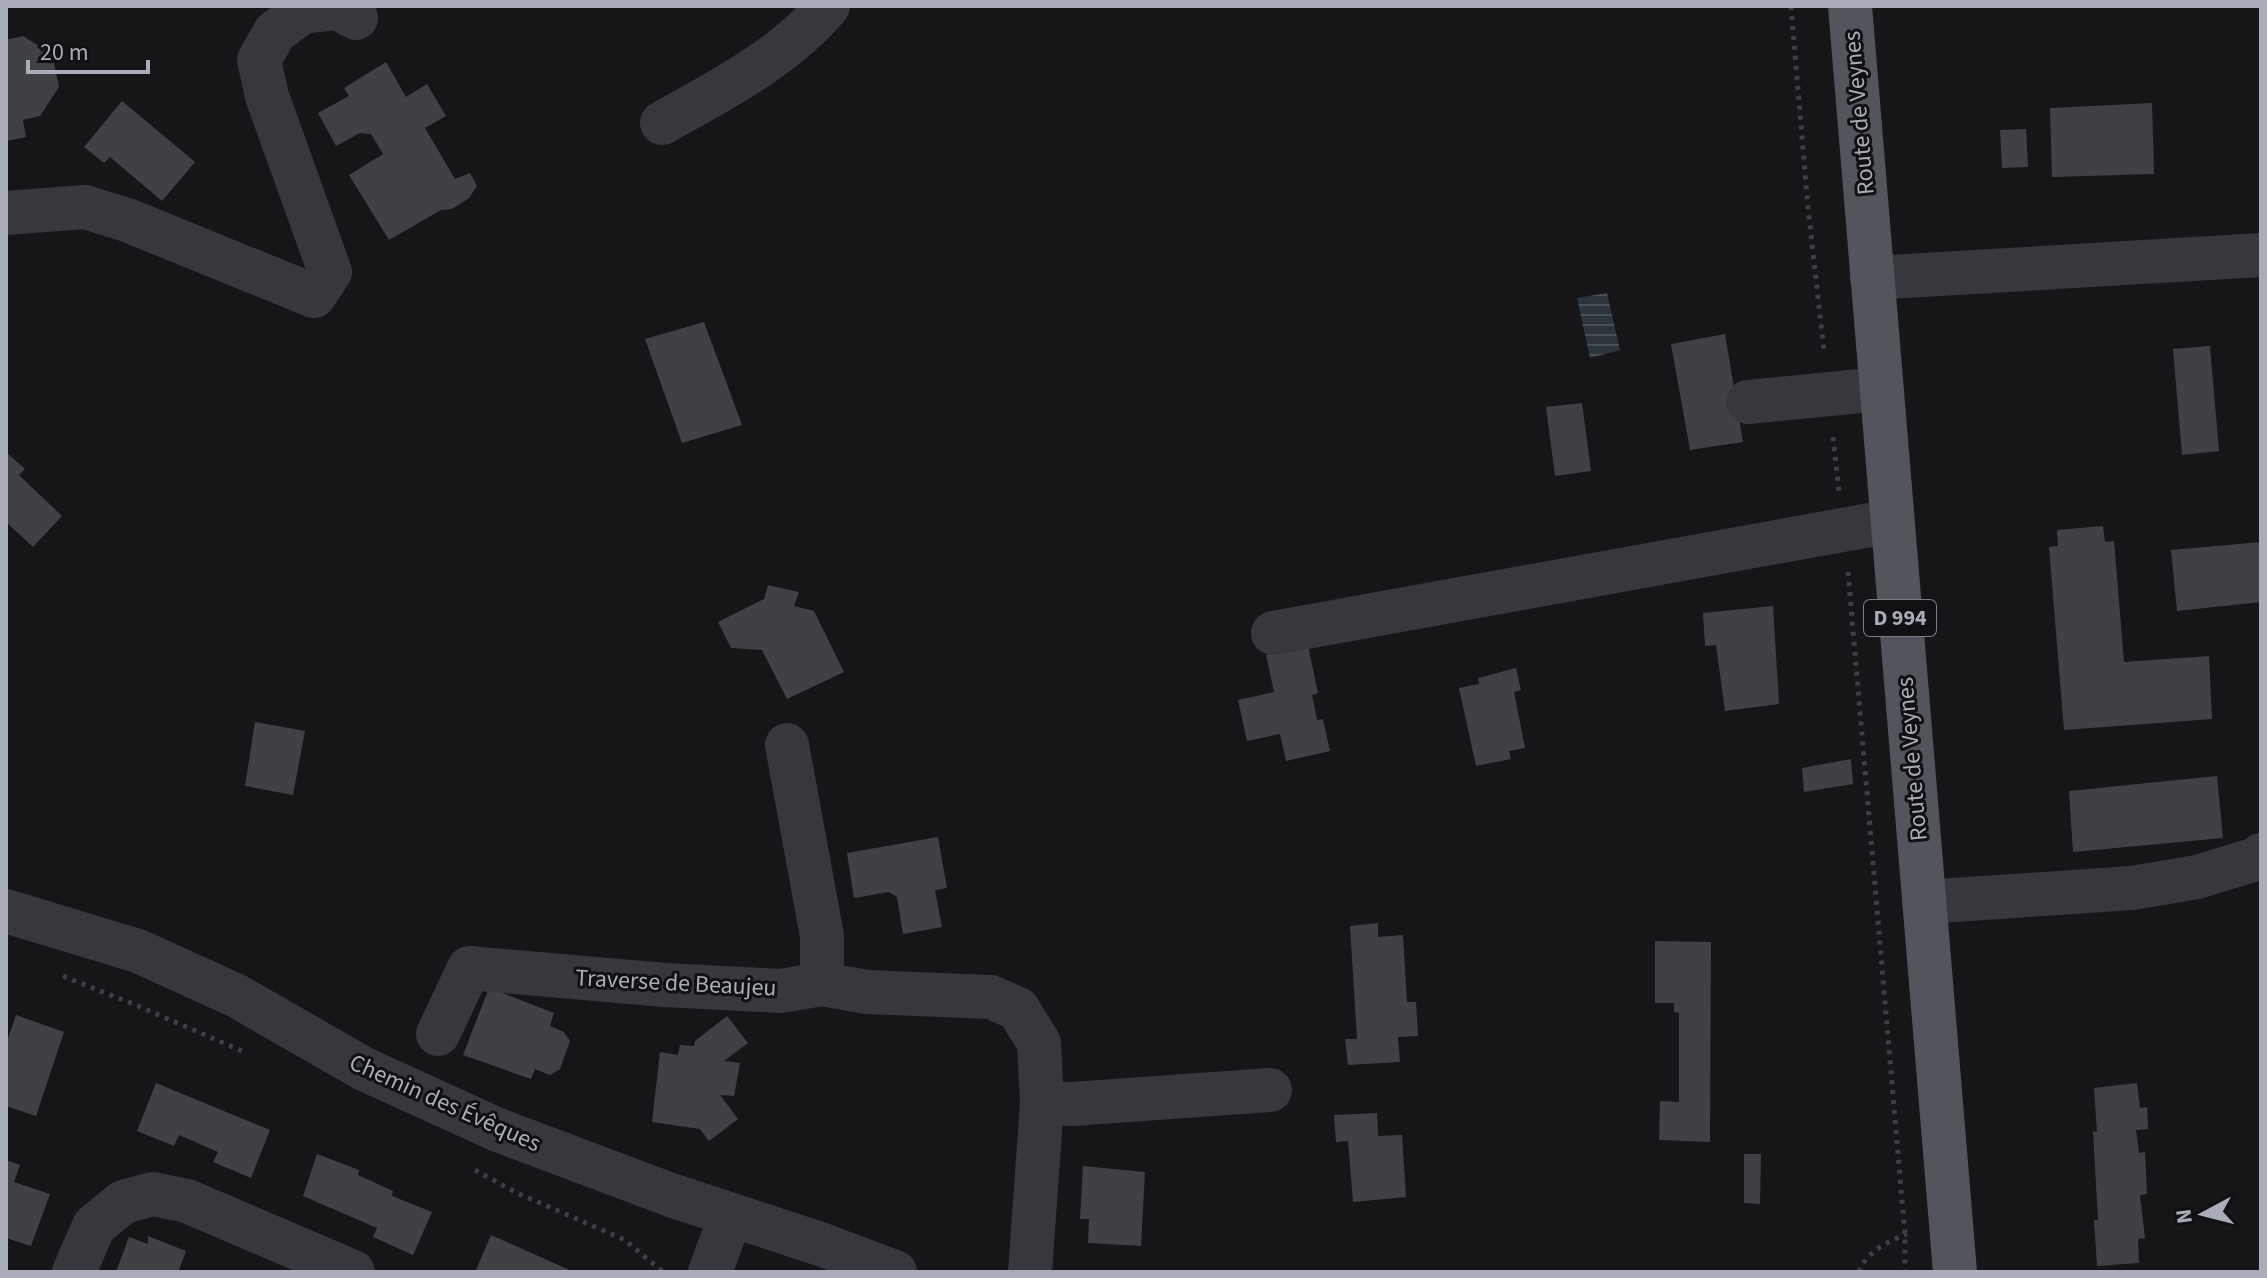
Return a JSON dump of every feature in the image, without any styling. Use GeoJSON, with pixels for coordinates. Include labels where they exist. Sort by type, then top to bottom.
{"type":"FeatureCollection","features":[{"type":"Feature","properties":{"kind":"main road","name":"Route de Veynes"},"geometry":{"type":"LineString","coordinates":[[1850,6],[1955,1272]]}},
{"type":"Feature","properties":{"kind":"street"},"geometry":{"type":"LineString","coordinates":[[662,123],[743,77],[809,29],[828,6]]}},
{"type":"Feature","properties":{"kind":"street"},"geometry":{"type":"LineString","coordinates":[[6,213],[85,207],[127,220],[314,296],[330,272],[267,96],[259,60],[275,32],[302,12],[338,8],[356,18]]}},
{"type":"Feature","properties":{"kind":"street"},"geometry":{"type":"LineString","coordinates":[[1872,278],[2261,255]]}},
{"type":"Feature","properties":{"kind":"street"},"geometry":{"type":"LineString","coordinates":[[1748,402],[1881,389]]}},
{"type":"Feature","properties":{"kind":"street"},"geometry":{"type":"LineString","coordinates":[[1273,633],[1892,521]]}},
{"type":"Feature","properties":{"kind":"street"},"geometry":{"type":"LineString","coordinates":[[787,745],[822,936],[822,984]]}},
{"type":"Feature","properties":{"kind":"street"},"geometry":{"type":"LineString","coordinates":[[1924,902],[2132,888],[2197,877],[2261,855]]}},
{"type":"Feature","properties":{"kind":"street","name":"Chemin des Évêques"},"geometry":{"type":"LineString","coordinates":[[6,911],[138,951],[237,996],[364,1069],[498,1130],[671,1195],[895,1272]]}},
{"type":"Feature","properties":{"kind":"street","name":"Traverse de Beaujeu"},"geometry":{"type":"LineString","coordinates":[[438,1034],[469,968],[665,985],[781,991],[822,984],[867,992],[991,997],[1018,1009],[1039,1043],[1042,1103],[1030,1272]]}},
{"type":"Feature","properties":{"kind":"street"},"geometry":{"type":"LineString","coordinates":[[1042,1103],[1072,1104],[1270,1090]]}},
{"type":"Feature","properties":{"kind":"street"},"geometry":{"type":"LineString","coordinates":[[74,1272],[94,1226],[123,1202],[153,1194],[187,1201],[353,1272]]}},
{"type":"Feature","properties":{"kind":"street"},"geometry":{"type":"LineString","coordinates":[[710,1272],[731,1215]]}},
{"type":"Feature","properties":{"kind":"path"},"geometry":{"type":"LineString","coordinates":[[1791,6],[1808,208],[1844,529],[1905,1235],[1905,1272]]}},
{"type":"Feature","properties":{"kind":"path"},"geometry":{"type":"LineString","coordinates":[[1859,1272],[1862,1263],[1876,1248],[1905,1235]]}},
{"type":"Feature","properties":{"kind":"shaded area"},"geometry":{"type":"Polygon","coordinates":[[[1607,293],[1620,350],[1590,358],[1577,298],[1607,293]]]}},
{"type":"Feature","properties":{"kind":"building"},"geometry":{"type":"Polygon","coordinates":[[[23,36],[52,54],[59,87],[40,116],[23,120],[26,137],[6,141],[6,40],[23,36]]]}},
{"type":"Feature","properties":{"kind":"building"},"geometry":{"type":"Polygon","coordinates":[[[386,62],[406,97],[427,84],[446,116],[425,128],[455,179],[470,173],[477,186],[469,198],[452,209],[441,210],[389,240],[349,175],[383,154],[371,134],[360,133],[336,146],[318,113],[349,96],[344,88],[386,62]]]}},
{"type":"Feature","properties":{"kind":"building"},"geometry":{"type":"Polygon","coordinates":[[[122,101],[195,162],[162,201],[110,157],[104,163],[84,147],[122,101]]]}},
{"type":"Feature","properties":{"kind":"building"},"geometry":{"type":"Polygon","coordinates":[[[2152,103],[2154,174],[2052,177],[2050,108],[2152,103]]]}},
{"type":"Feature","properties":{"kind":"building"},"geometry":{"type":"Polygon","coordinates":[[[2026,129],[2028,167],[2002,168],[2000,130],[2026,129]]]}},
{"type":"Feature","properties":{"kind":"building"},"geometry":{"type":"Polygon","coordinates":[[[704,322],[742,425],[682,443],[645,339],[704,322]]]}},
{"type":"Feature","properties":{"kind":"building"},"geometry":{"type":"Polygon","coordinates":[[[1725,334],[1743,442],[1690,450],[1671,344],[1725,334]]]}},
{"type":"Feature","properties":{"kind":"building"},"geometry":{"type":"Polygon","coordinates":[[[2210,346],[2219,451],[2182,455],[2173,349],[2210,346]]]}},
{"type":"Feature","properties":{"kind":"building"},"geometry":{"type":"Polygon","coordinates":[[[1582,403],[1591,471],[1555,476],[1546,407],[1582,403]]]}},
{"type":"Feature","properties":{"kind":"building"},"geometry":{"type":"Polygon","coordinates":[[[6,452],[25,469],[19,475],[62,516],[33,547],[6,522],[6,452]]]}},
{"type":"Feature","properties":{"kind":"building"},"geometry":{"type":"Polygon","coordinates":[[[2103,526],[2105,542],[2114,541],[2124,662],[2209,656],[2212,719],[2064,730],[2049,547],[2058,546],[2057,530],[2103,526]]]}},
{"type":"Feature","properties":{"kind":"building"},"geometry":{"type":"Polygon","coordinates":[[[2261,542],[2261,602],[2177,611],[2171,550],[2261,542]]]}},
{"type":"Feature","properties":{"kind":"building"},"geometry":{"type":"Polygon","coordinates":[[[768,585],[799,592],[794,606],[814,611],[844,672],[787,699],[762,650],[731,648],[718,622],[764,599],[768,585]]]}},
{"type":"Feature","properties":{"kind":"building"},"geometry":{"type":"Polygon","coordinates":[[[1773,606],[1779,704],[1725,711],[1716,645],[1705,646],[1703,613],[1773,606]]]}},
{"type":"Feature","properties":{"kind":"building"},"geometry":{"type":"Polygon","coordinates":[[[1308,646],[1318,693],[1312,695],[1317,720],[1323,719],[1330,751],[1286,761],[1280,734],[1247,741],[1238,700],[1274,692],[1266,655],[1308,646]]]}},
{"type":"Feature","properties":{"kind":"building"},"geometry":{"type":"Polygon","coordinates":[[[1516,668],[1521,690],[1514,692],[1525,748],[1509,751],[1511,759],[1476,766],[1459,688],[1479,684],[1478,678],[1516,668]]]}},
{"type":"Feature","properties":{"kind":"building"},"geometry":{"type":"Polygon","coordinates":[[[255,722],[305,731],[293,795],[245,786],[255,722]]]}},
{"type":"Feature","properties":{"kind":"building"},"geometry":{"type":"Polygon","coordinates":[[[1851,759],[1853,784],[1804,792],[1802,768],[1851,759]]]}},
{"type":"Feature","properties":{"kind":"building"},"geometry":{"type":"Polygon","coordinates":[[[2217,776],[2223,838],[2073,852],[2069,791],[2217,776]]]}},
{"type":"Feature","properties":{"kind":"building"},"geometry":{"type":"Polygon","coordinates":[[[938,837],[947,888],[935,890],[942,927],[903,934],[897,897],[889,892],[854,898],[847,853],[938,837]]]}},
{"type":"Feature","properties":{"kind":"building"},"geometry":{"type":"Polygon","coordinates":[[[1378,923],[1378,937],[1403,935],[1407,1002],[1416,1002],[1418,1036],[1398,1037],[1400,1062],[1348,1065],[1345,1039],[1357,1039],[1350,926],[1378,923]]]}},
{"type":"Feature","properties":{"kind":"building"},"geometry":{"type":"Polygon","coordinates":[[[1655,941],[1711,942],[1710,1142],[1659,1140],[1660,1101],[1679,1102],[1679,1013],[1674,1012],[1674,1003],[1655,1003],[1655,941]]]}},
{"type":"Feature","properties":{"kind":"building"},"geometry":{"type":"Polygon","coordinates":[[[489,988],[554,1013],[550,1026],[564,1032],[570,1041],[560,1069],[550,1075],[535,1069],[531,1079],[463,1055],[489,988]]]}},
{"type":"Feature","properties":{"kind":"building"},"geometry":{"type":"Polygon","coordinates":[[[16,1015],[64,1032],[36,1116],[6,1106],[6,1044],[16,1015]]]}},
{"type":"Feature","properties":{"kind":"building"},"geometry":{"type":"Polygon","coordinates":[[[727,1016],[748,1043],[724,1061],[740,1063],[734,1096],[720,1095],[738,1119],[709,1141],[700,1129],[652,1122],[660,1052],[678,1055],[680,1045],[694,1046],[695,1041],[727,1016]]]}},
{"type":"Feature","properties":{"kind":"building"},"geometry":{"type":"Polygon","coordinates":[[[156,1083],[270,1130],[251,1178],[213,1162],[218,1152],[179,1135],[174,1146],[137,1131],[156,1083]]]}},
{"type":"Feature","properties":{"kind":"building"},"geometry":{"type":"Polygon","coordinates":[[[2137,1083],[2140,1108],[2147,1107],[2148,1129],[2136,1130],[2139,1153],[2145,1152],[2147,1194],[2140,1195],[2145,1238],[2138,1239],[2139,1263],[2097,1266],[2094,1088],[2137,1083]]]}},
{"type":"Feature","properties":{"kind":"building"},"geometry":{"type":"Polygon","coordinates":[[[1377,1113],[1378,1136],[1402,1135],[1406,1197],[1353,1202],[1348,1141],[1336,1142],[1334,1115],[1377,1113]]]}},
{"type":"Feature","properties":{"kind":"building"},"geometry":{"type":"Polygon","coordinates":[[[317,1154],[359,1170],[358,1175],[393,1191],[392,1196],[432,1212],[413,1255],[373,1237],[377,1228],[303,1196],[317,1154]]]}},
{"type":"Feature","properties":{"kind":"building"},"geometry":{"type":"Polygon","coordinates":[[[1744,1154],[1761,1154],[1760,1204],[1744,1203],[1744,1154]]]}},
{"type":"Feature","properties":{"kind":"building"},"geometry":{"type":"Polygon","coordinates":[[[6,1160],[20,1165],[14,1182],[50,1194],[31,1246],[6,1238],[6,1160]]]}},
{"type":"Feature","properties":{"kind":"building"},"geometry":{"type":"Polygon","coordinates":[[[1083,1166],[1145,1172],[1141,1246],[1088,1243],[1089,1219],[1080,1219],[1083,1166]]]}},
{"type":"Feature","properties":{"kind":"building"},"geometry":{"type":"Polygon","coordinates":[[[491,1235],[574,1272],[475,1272],[491,1235]]]}},
{"type":"Feature","properties":{"kind":"building"},"geometry":{"type":"Polygon","coordinates":[[[148,1236],[186,1251],[178,1272],[116,1272],[129,1237],[148,1244],[148,1236]]]}}]}
